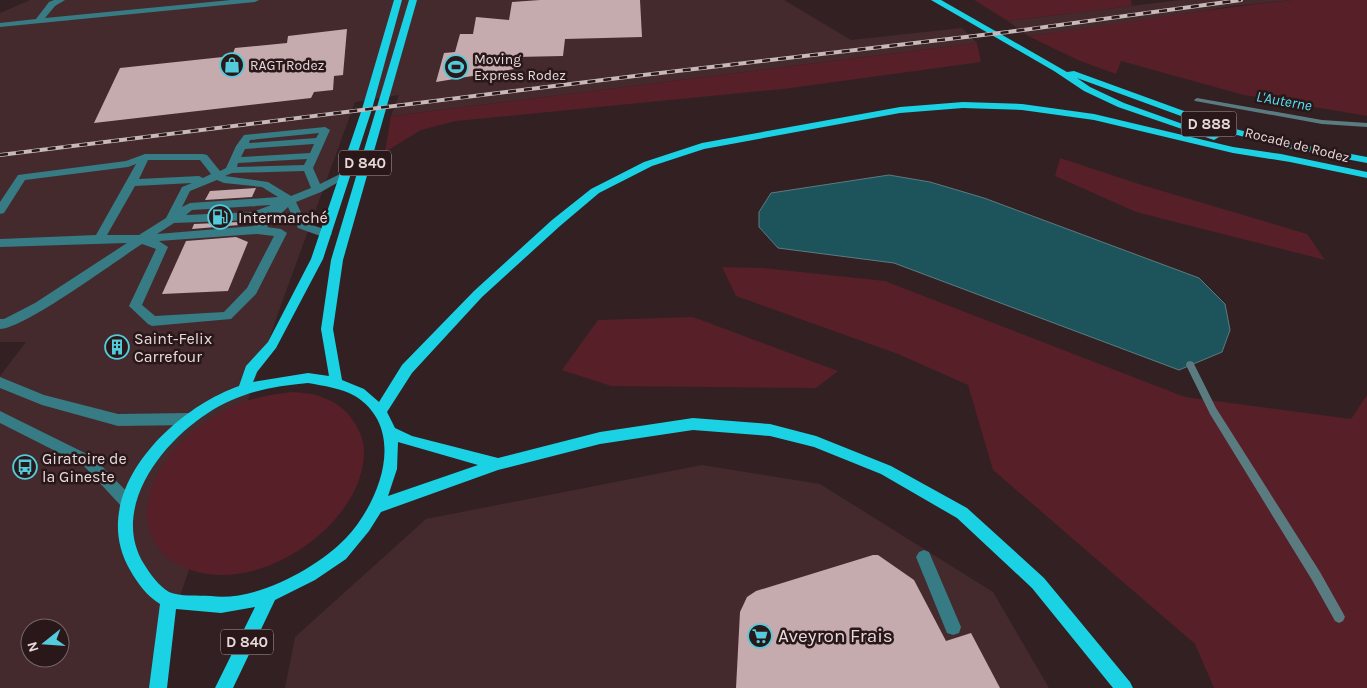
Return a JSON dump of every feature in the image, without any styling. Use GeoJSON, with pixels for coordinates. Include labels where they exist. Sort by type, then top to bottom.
{"type":"FeatureCollection","features":[{"type":"Feature","properties":{"kind":"main road","name":"D 840"},"geometry":{"type":"LineString","coordinates":[[244,388],[251,370],[272,345],[317,259],[367,109],[398,0]]}},
{"type":"Feature","properties":{"kind":"main road","name":"D 840"},"geometry":{"type":"LineString","coordinates":[[336,382],[327,329],[337,260],[413,0]]}},
{"type":"Feature","properties":{"kind":"main road","name":"Rocade de Rodez"},"geometry":{"type":"LineString","coordinates":[[935,0],[1057,69],[1087,89],[1121,105],[1201,133],[1289,159],[1367,175]]}},
{"type":"Feature","properties":{"kind":"main road","name":"Rocade de Rodez"},"geometry":{"type":"LineString","coordinates":[[942,0],[992,33]]}},
{"type":"Feature","properties":{"kind":"main road","name":"Rocade de Rodez"},"geometry":{"type":"LineString","coordinates":[[1057,69],[1224,130],[1282,144],[1367,160]]}},
{"type":"Feature","properties":{"kind":"main road"},"geometry":{"type":"LineString","coordinates":[[380,412],[407,369],[478,294],[556,223],[595,191],[648,164],[702,146],[900,110],[963,105],[1022,107],[1094,117],[1233,150],[1289,159]]}},
{"type":"Feature","properties":{"kind":"main road"},"geometry":{"type":"LineString","coordinates":[[308,378],[336,382],[366,397],[380,412],[389,432],[392,455],[388,480],[377,507],[351,543],[314,573],[269,595],[222,605],[169,600],[150,586],[131,563],[124,534],[128,503],[141,472],[162,444],[189,419],[216,401],[244,388],[276,380],[308,378]]}},
{"type":"Feature","properties":{"kind":"main road"},"geometry":{"type":"LineString","coordinates":[[377,507],[498,464],[600,438],[693,424],[770,430],[816,442],[886,470],[962,513],[1038,582],[1124,688]]}},
{"type":"Feature","properties":{"kind":"main road"},"geometry":{"type":"LineString","coordinates":[[389,432],[410,441],[498,464]]}},
{"type":"Feature","properties":{"kind":"main road","name":"D 840"},"geometry":{"type":"LineString","coordinates":[[224,688],[269,595]]}},
{"type":"Feature","properties":{"kind":"main road"},"geometry":{"type":"LineString","coordinates":[[158,688],[169,600]]}},
{"type":"Feature","properties":{"kind":"street"},"geometry":{"type":"LineString","coordinates":[[39,21],[52,4],[61,0]]}},
{"type":"Feature","properties":{"kind":"street"},"geometry":{"type":"LineString","coordinates":[[0,26],[255,0]]}},
{"type":"Feature","properties":{"kind":"street"},"geometry":{"type":"LineString","coordinates":[[0,324],[6,324],[40,306],[170,219],[186,189],[218,176],[232,165],[247,137],[325,130],[308,168],[317,190]]}},
{"type":"Feature","properties":{"kind":"street"},"geometry":{"type":"LineString","coordinates":[[232,165],[314,156]]}},
{"type":"Feature","properties":{"kind":"street"},"geometry":{"type":"LineString","coordinates":[[99,239],[145,157]]}},
{"type":"Feature","properties":{"kind":"street"},"geometry":{"type":"LineString","coordinates":[[0,210],[22,177],[128,164],[145,157],[203,157],[218,176],[224,180],[264,184],[290,200],[302,225],[326,234]]}},
{"type":"Feature","properties":{"kind":"street"},"geometry":{"type":"LineString","coordinates":[[232,165],[308,168]]}},
{"type":"Feature","properties":{"kind":"street"},"geometry":{"type":"LineString","coordinates":[[170,219],[255,216],[317,190],[346,175]]}},
{"type":"Feature","properties":{"kind":"street"},"geometry":{"type":"LineString","coordinates":[[132,183],[218,176]]}},
{"type":"Feature","properties":{"kind":"street"},"geometry":{"type":"LineString","coordinates":[[257,230],[290,200]]}},
{"type":"Feature","properties":{"kind":"street"},"geometry":{"type":"LineString","coordinates":[[0,243],[140,239],[257,230],[282,233],[252,291],[227,316],[152,320],[135,306],[162,247],[140,239]]}},
{"type":"Feature","properties":{"kind":"street"},"geometry":{"type":"LineString","coordinates":[[0,382],[42,400],[118,420],[189,419]]}},
{"type":"Feature","properties":{"kind":"street"},"geometry":{"type":"LineString","coordinates":[[0,417],[88,461],[128,503]]}},
{"type":"Feature","properties":{"kind":"street"},"geometry":{"type":"LineString","coordinates":[[924,557],[954,627]]}},
{"type":"Feature","properties":{"kind":"shaded area"},"geometry":{"type":"Polygon","coordinates":[[[30,0],[784,0],[851,40],[962,28],[977,43],[391,116],[399,95],[355,102],[281,305],[148,688],[0,688],[0,376],[26,342],[0,342],[0,13],[30,0]]]}},
{"type":"Feature","properties":{"kind":"shaded area"},"geometry":{"type":"Polygon","coordinates":[[[974,0],[1131,0],[1132,6],[1008,21],[974,0]]]}},
{"type":"Feature","properties":{"kind":"shaded area"},"geometry":{"type":"Polygon","coordinates":[[[1181,0],[1293,0],[1232,6],[1123,24],[1028,36],[1008,21],[1181,0]]]}},
{"type":"Feature","properties":{"kind":"shaded area"},"geometry":{"type":"Polygon","coordinates":[[[1293,0],[1367,0],[1367,116],[1244,95],[1121,61],[1116,74],[1080,61],[1028,36],[1226,8],[1293,0]]]}},
{"type":"Feature","properties":{"kind":"shaded area"},"geometry":{"type":"Polygon","coordinates":[[[977,43],[981,62],[783,89],[456,121],[421,130],[385,152],[391,116],[977,43]]]}},
{"type":"Feature","properties":{"kind":"shaded area"},"geometry":{"type":"Polygon","coordinates":[[[1060,158],[1142,185],[1307,234],[1325,260],[1136,212],[1055,176],[1060,158]]]}},
{"type":"Feature","properties":{"kind":"shaded area"},"geometry":{"type":"Polygon","coordinates":[[[722,267],[763,268],[885,281],[1185,397],[1351,419],[1367,395],[1367,688],[1214,688],[1195,644],[993,470],[968,385],[898,354],[736,296],[722,267]]]}},
{"type":"Feature","properties":{"kind":"shaded area"},"geometry":{"type":"Polygon","coordinates":[[[693,317],[838,371],[816,388],[611,386],[562,370],[598,320],[693,317]]]}},
{"type":"Feature","properties":{"kind":"shaded area"},"geometry":{"type":"Polygon","coordinates":[[[293,392],[313,394],[332,401],[342,408],[355,423],[364,445],[364,456],[361,473],[352,496],[337,517],[317,537],[295,553],[270,565],[244,573],[218,575],[194,571],[175,563],[161,552],[152,538],[148,523],[147,506],[158,472],[169,456],[194,430],[230,407],[271,395],[293,392]]]}},
{"type":"Feature","properties":{"kind":"shaded area"},"geometry":{"type":"Polygon","coordinates":[[[702,465],[820,484],[993,592],[1049,688],[285,688],[295,637],[426,519],[702,465]]]}},
{"type":"Feature","properties":{"kind":"water"},"geometry":{"type":"Polygon","coordinates":[[[889,175],[930,182],[984,198],[1199,278],[1225,304],[1230,330],[1222,352],[1179,370],[894,263],[778,248],[759,227],[759,212],[771,193],[889,175]]]}},
{"type":"Feature","properties":{"kind":"building"},"geometry":{"type":"Polygon","coordinates":[[[540,0],[640,0],[642,37],[565,39],[563,56],[516,57],[514,69],[436,82],[444,53],[455,52],[460,34],[473,34],[476,17],[509,20],[512,2],[540,0]]]}},
{"type":"Feature","properties":{"kind":"building"},"geometry":{"type":"Polygon","coordinates":[[[347,29],[343,75],[334,76],[333,90],[314,92],[311,98],[94,123],[120,68],[232,56],[235,48],[287,43],[288,36],[347,29]]]}},
{"type":"Feature","properties":{"kind":"building"},"geometry":{"type":"Polygon","coordinates":[[[256,188],[252,197],[205,200],[210,191],[256,188]]]}},
{"type":"Feature","properties":{"kind":"building"},"geometry":{"type":"Polygon","coordinates":[[[240,222],[239,225],[192,229],[194,224],[240,222]]]}},
{"type":"Feature","properties":{"kind":"building"},"geometry":{"type":"Polygon","coordinates":[[[236,237],[248,242],[228,291],[162,294],[186,241],[236,237]]]}},
{"type":"Feature","properties":{"kind":"building"},"geometry":{"type":"Polygon","coordinates":[[[878,555],[914,580],[946,641],[971,633],[1000,688],[736,688],[740,612],[747,597],[756,591],[878,555]]]}},
{"type":"Feature","properties":{"kind":"waterway","name":"L'Auterne"},"geometry":{"type":"LineString","coordinates":[[1197,100],[1322,122],[1367,125]]}},
{"type":"Feature","properties":{"kind":"waterway"},"geometry":{"type":"LineString","coordinates":[[1190,365],[1213,411],[1316,576],[1339,617]]}},
{"type":"Feature","properties":{"kind":"railway"},"geometry":{"type":"LineString","coordinates":[[0,155],[635,76],[1008,32],[1241,0]]}},
{"type":"Feature","properties":{"kind":"place","name":"RAGT Rodez"},"geometry":{"type":"Point","coordinates":[232,65]}},
{"type":"Feature","properties":{"kind":"place","name":"Moving Express Rodez"},"geometry":{"type":"Point","coordinates":[456,67]}},
{"type":"Feature","properties":{"kind":"place","name":"Intermarché"},"geometry":{"type":"Point","coordinates":[220,217]}},
{"type":"Feature","properties":{"kind":"place","name":"Saint-Felix Carrefour"},"geometry":{"type":"Point","coordinates":[117,347]}},
{"type":"Feature","properties":{"kind":"place","name":"Giratoire de la Gineste"},"geometry":{"type":"Point","coordinates":[25,467]}},
{"type":"Feature","properties":{"kind":"place","name":"Aveyron Frais"},"geometry":{"type":"Point","coordinates":[760,636]}}]}
